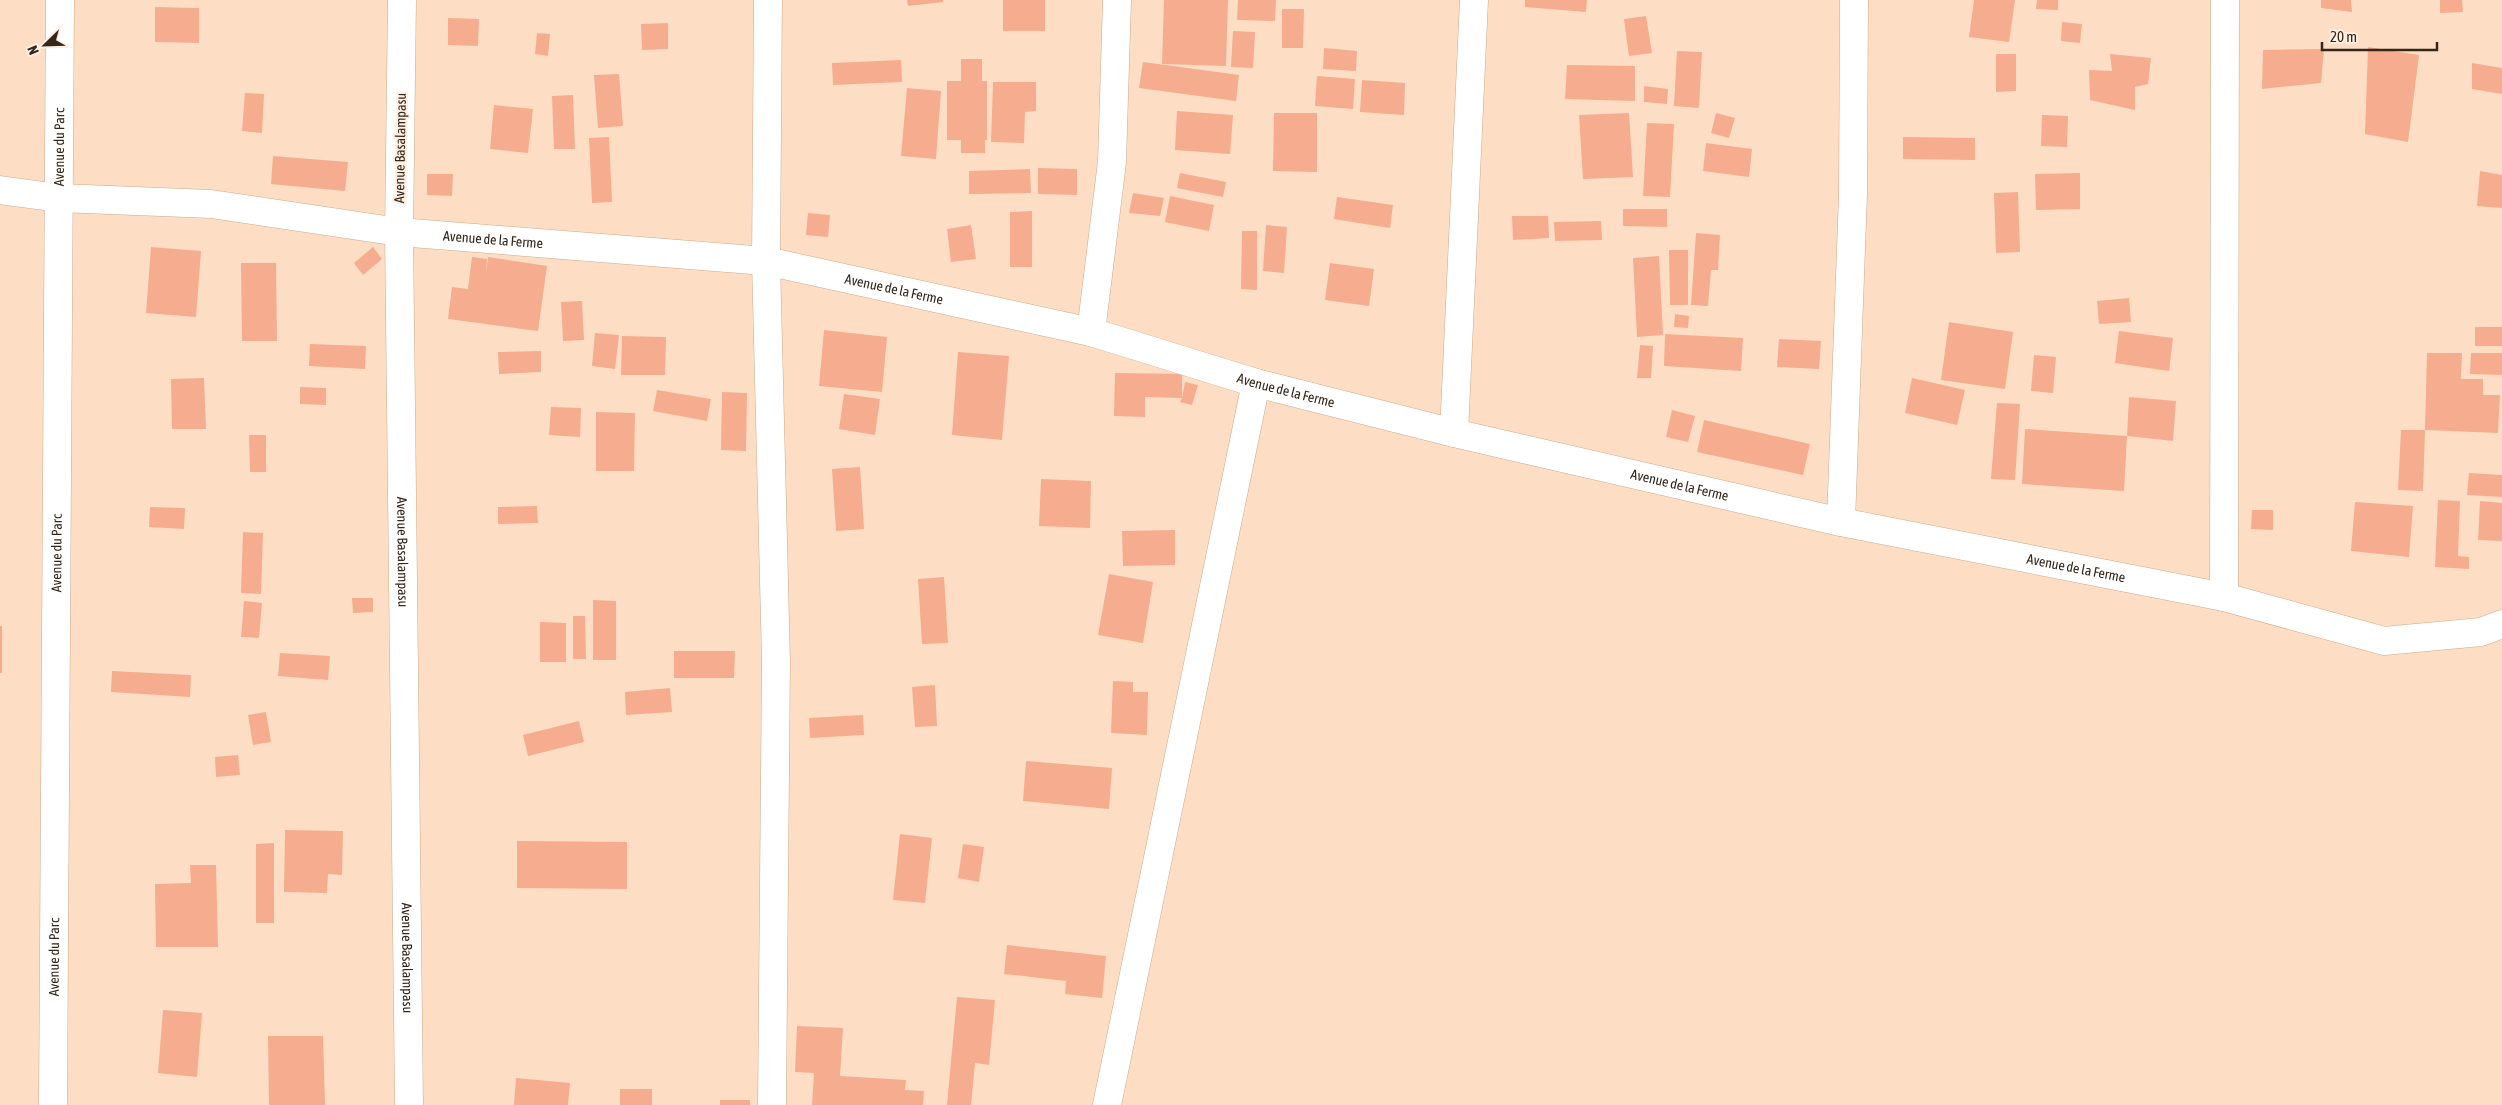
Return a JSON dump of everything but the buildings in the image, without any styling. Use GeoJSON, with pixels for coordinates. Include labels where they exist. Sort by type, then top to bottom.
{"type":"FeatureCollection","features":[{"type":"Feature","properties":{"kind":"street","name":"Avenue du Parc"},"geometry":{"type":"LineString","coordinates":[[53,1105],[60,0]]}},
{"type":"Feature","properties":{"kind":"street","name":"Avenue Basalampasu"},"geometry":{"type":"LineString","coordinates":[[402,0],[399,232],[410,1105]]}},
{"type":"Feature","properties":{"kind":"street"},"geometry":{"type":"LineString","coordinates":[[768,0],[766,261],[776,661],[772,1105]]}},
{"type":"Feature","properties":{"kind":"street"},"geometry":{"type":"LineString","coordinates":[[1091,332],[1112,162],[1117,0]]}},
{"type":"Feature","properties":{"kind":"street"},"geometry":{"type":"LineString","coordinates":[[1454,433],[1474,0]]}},
{"type":"Feature","properties":{"kind":"street"},"geometry":{"type":"LineString","coordinates":[[1841,522],[1853,194],[1854,0]]}},
{"type":"Feature","properties":{"kind":"street"},"geometry":{"type":"LineString","coordinates":[[2224,597],[2225,0]]}},
{"type":"Feature","properties":{"kind":"street","name":"Avenue de la Ferme"},"geometry":{"type":"LineString","coordinates":[[0,190],[60,198],[211,204],[399,232],[766,261],[1091,332],[1256,383],[1454,433],[1841,522],[2224,597],[2384,641],[2481,632],[2502,624]]}},
{"type":"Feature","properties":{"kind":"street"},"geometry":{"type":"LineString","coordinates":[[1107,1105],[1256,383]]}}]}
